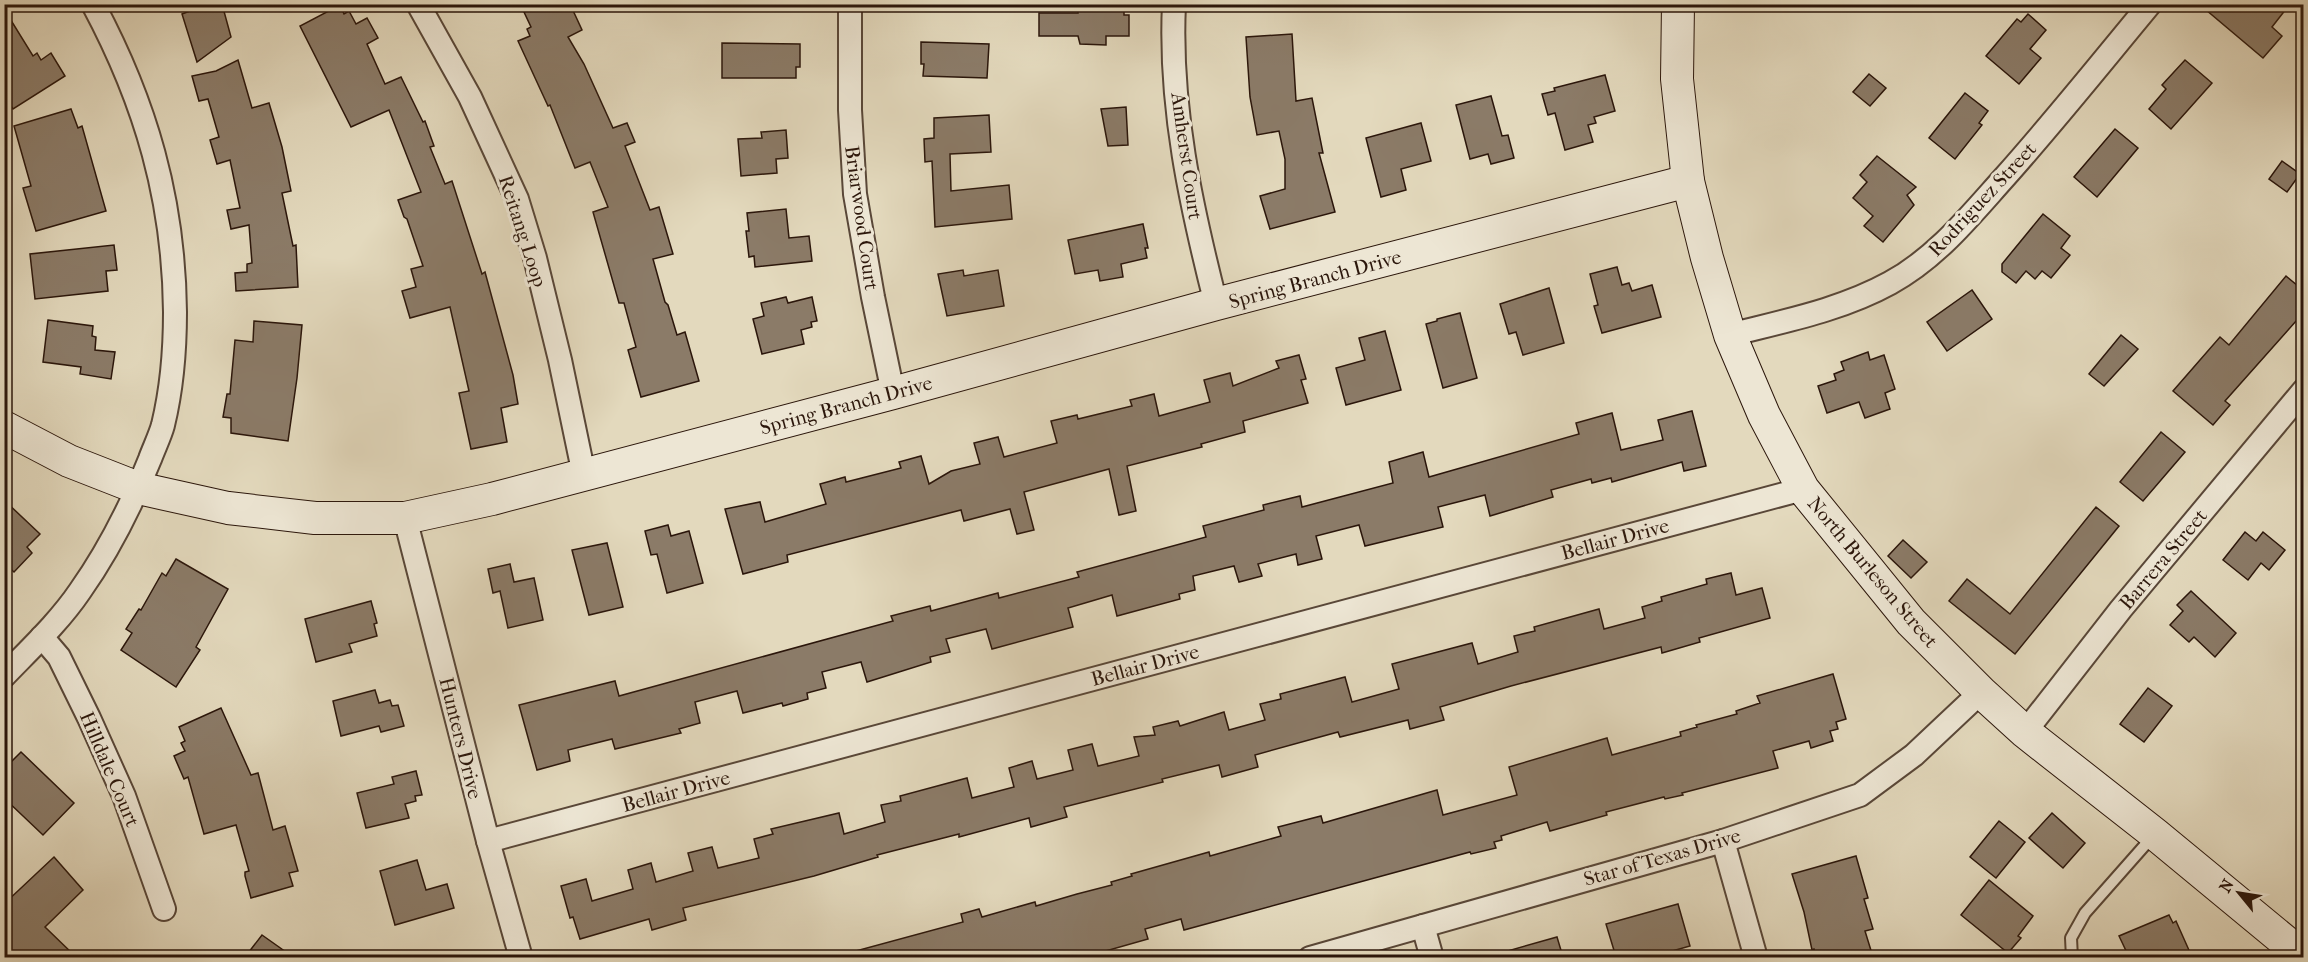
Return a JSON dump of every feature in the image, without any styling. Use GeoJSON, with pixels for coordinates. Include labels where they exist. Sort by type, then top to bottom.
{"type":"FeatureCollection","features":[{"type":"Feature","properties":{"kind":"street"},"geometry":{"type":"LineString","coordinates":[[4,676],[42,637],[79,593],[112,542],[138,488],[162,426],[172,377],[175,340],[174,265],[156,157],[118,50],[93,4]]}},
{"type":"Feature","properties":{"kind":"street","name":"Reitang Loop"},"geometry":{"type":"LineString","coordinates":[[418,4],[470,97],[517,199],[535,258],[560,360],[584,475]]}},
{"type":"Feature","properties":{"kind":"street","name":"Briarwood Court"},"geometry":{"type":"LineString","coordinates":[[850,4],[850,110],[855,194],[873,297],[894,393]]}},
{"type":"Feature","properties":{"kind":"street","name":"Amherst Court"},"geometry":{"type":"LineString","coordinates":[[1174,4],[1174,52],[1180,134],[1193,213],[1216,304]]}},
{"type":"Feature","properties":{"kind":"street","name":"North Burleson Street"},"geometry":{"type":"LineString","coordinates":[[1678,4],[1677,79],[1688,181],[1707,258],[1730,335],[1764,415],[1803,489],[1850,550],[1911,622],[2025,732],[2301,950]]}},
{"type":"Feature","properties":{"kind":"street","name":"Rodriguez Street"},"geometry":{"type":"LineString","coordinates":[[1730,335],[1794,319],[1859,298],[1891,283],[1922,262],[1960,229],[2042,136],[2150,4]]}},
{"type":"Feature","properties":{"kind":"street","name":"Spring Branch Drive"},"geometry":{"type":"LineString","coordinates":[[4,427],[69,461],[138,488],[228,508],[315,518],[405,518],[492,499],[584,475],[894,393],[1216,304],[1688,181]]}},
{"type":"Feature","properties":{"kind":"street","name":"Barrera Street"},"geometry":{"type":"LineString","coordinates":[[2025,732],[2121,609],[2304,390]]}},
{"type":"Feature","properties":{"kind":"street","name":"Bellair Drive"},"geometry":{"type":"LineString","coordinates":[[488,842],[1803,489]]}},
{"type":"Feature","properties":{"kind":"street","name":"Hunters Drive"},"geometry":{"type":"LineString","coordinates":[[405,518],[488,842],[521,957]]}},
{"type":"Feature","properties":{"kind":"street","name":"Hilldale Court"},"geometry":{"type":"LineString","coordinates":[[42,637],[59,657],[124,796],[164,909]]}},
{"type":"Feature","properties":{"kind":"street","name":"Star of Texas Drive"},"geometry":{"type":"LineString","coordinates":[[1310,957],[1723,841],[1860,795],[1914,755],[1982,692]]}},
{"type":"Feature","properties":{"kind":"street"},"geometry":{"type":"LineString","coordinates":[[1723,841],[1756,957]]}},
{"type":"Feature","properties":{"kind":"street"},"geometry":{"type":"LineString","coordinates":[[1423,926],[1432,957]]}},
{"type":"Feature","properties":{"kind":"lane"},"geometry":{"type":"LineString","coordinates":[[2072,957],[2071,938],[2085,913],[2155,834]]}},
{"type":"Feature","properties":{"kind":"building"},"geometry":{"type":"Polygon","coordinates":[[[187,4],[222,4],[231,37],[197,62],[182,14],[190,11],[187,4]]]}},
{"type":"Feature","properties":{"kind":"building"},"geometry":{"type":"Polygon","coordinates":[[[540,4],[570,4],[582,30],[568,37],[584,64],[613,128],[627,123],[635,142],[625,146],[650,210],[659,207],[673,254],[653,259],[665,302],[677,335],[685,332],[699,381],[641,397],[628,350],[636,347],[624,303],[619,303],[593,212],[608,207],[590,162],[575,168],[550,105],[548,106],[518,41],[530,36],[527,29],[531,27],[524,12],[540,4]]]}},
{"type":"Feature","properties":{"kind":"building"},"geometry":{"type":"Polygon","coordinates":[[[1078,4],[1124,4],[1124,15],[1129,15],[1129,36],[1106,36],[1106,45],[1080,44],[1078,36],[1039,36],[1039,13],[1078,13],[1078,4]]]}},
{"type":"Feature","properties":{"kind":"building"},"geometry":{"type":"Polygon","coordinates":[[[2199,4],[2290,4],[2272,27],[2282,36],[2263,58],[2199,4]]]}},
{"type":"Feature","properties":{"kind":"building"},"geometry":{"type":"Polygon","coordinates":[[[340,5],[344,14],[349,11],[356,24],[367,18],[378,38],[367,44],[385,84],[401,77],[423,122],[425,121],[434,146],[430,147],[445,184],[452,181],[482,274],[485,272],[513,375],[518,404],[501,408],[507,442],[471,449],[459,393],[469,391],[450,307],[410,318],[402,291],[416,287],[411,269],[423,266],[398,200],[421,192],[389,110],[351,127],[300,26],[340,5]]]}},
{"type":"Feature","properties":{"kind":"building"},"geometry":{"type":"Polygon","coordinates":[[[4,9],[33,56],[37,53],[41,60],[51,53],[65,76],[13,109],[4,96],[4,9]]]}},
{"type":"Feature","properties":{"kind":"building"},"geometry":{"type":"Polygon","coordinates":[[[2028,14],[2046,30],[2030,49],[2041,58],[2019,84],[1986,56],[2017,19],[2021,22],[2028,14]]]}},
{"type":"Feature","properties":{"kind":"building"},"geometry":{"type":"Polygon","coordinates":[[[1292,34],[1296,101],[1312,98],[1323,153],[1319,153],[1335,212],[1270,229],[1260,196],[1285,189],[1285,159],[1279,131],[1257,135],[1250,97],[1246,37],[1292,34]]]}},
{"type":"Feature","properties":{"kind":"building"},"geometry":{"type":"Polygon","coordinates":[[[921,42],[989,44],[987,78],[923,76],[921,42]]]}},
{"type":"Feature","properties":{"kind":"building"},"geometry":{"type":"Polygon","coordinates":[[[722,43],[800,44],[800,67],[796,67],[796,78],[722,78],[722,43]]]}},
{"type":"Feature","properties":{"kind":"building"},"geometry":{"type":"Polygon","coordinates":[[[238,60],[252,108],[269,103],[282,147],[291,191],[282,193],[293,246],[296,245],[298,287],[236,291],[235,273],[247,272],[247,264],[252,263],[249,225],[231,229],[227,210],[240,208],[230,160],[217,164],[210,140],[219,137],[208,99],[199,101],[192,76],[216,71],[238,60]]]}},
{"type":"Feature","properties":{"kind":"building"},"geometry":{"type":"Polygon","coordinates":[[[2185,60],[2212,83],[2171,129],[2149,109],[2166,89],[2162,85],[2185,60]]]}},
{"type":"Feature","properties":{"kind":"building"},"geometry":{"type":"Polygon","coordinates":[[[1869,74],[1886,88],[1870,106],[1853,92],[1869,74]]]}},
{"type":"Feature","properties":{"kind":"building"},"geometry":{"type":"Polygon","coordinates":[[[1605,75],[1615,111],[1594,117],[1596,123],[1588,125],[1593,142],[1565,150],[1555,113],[1548,115],[1542,94],[1555,91],[1554,88],[1605,75]]]}},
{"type":"Feature","properties":{"kind":"building"},"geometry":{"type":"Polygon","coordinates":[[[1965,93],[1988,111],[1979,123],[1982,125],[1955,159],[1929,138],[1965,93]]]}},
{"type":"Feature","properties":{"kind":"building"},"geometry":{"type":"Polygon","coordinates":[[[1491,96],[1502,136],[1508,135],[1514,158],[1491,164],[1488,154],[1470,159],[1456,105],[1491,96]]]}},
{"type":"Feature","properties":{"kind":"building"},"geometry":{"type":"Polygon","coordinates":[[[1126,107],[1128,145],[1108,146],[1101,109],[1126,107]]]}},
{"type":"Feature","properties":{"kind":"building"},"geometry":{"type":"Polygon","coordinates":[[[71,109],[78,128],[82,126],[106,211],[36,231],[23,188],[31,186],[14,126],[71,109]]]}},
{"type":"Feature","properties":{"kind":"building"},"geometry":{"type":"Polygon","coordinates":[[[989,115],[991,152],[950,154],[951,191],[1009,185],[1012,219],[935,227],[932,161],[925,162],[924,139],[934,138],[934,118],[989,115]]]}},
{"type":"Feature","properties":{"kind":"building"},"geometry":{"type":"Polygon","coordinates":[[[1421,123],[1431,161],[1401,169],[1406,190],[1381,197],[1366,138],[1421,123]]]}},
{"type":"Feature","properties":{"kind":"building"},"geometry":{"type":"Polygon","coordinates":[[[2115,129],[2138,148],[2097,197],[2074,177],[2115,129]]]}},
{"type":"Feature","properties":{"kind":"building"},"geometry":{"type":"Polygon","coordinates":[[[786,130],[788,158],[776,159],[777,173],[741,176],[738,139],[762,138],[761,132],[786,130]]]}},
{"type":"Feature","properties":{"kind":"building"},"geometry":{"type":"Polygon","coordinates":[[[1877,156],[1916,187],[1907,195],[1914,205],[1883,242],[1864,226],[1873,216],[1853,198],[1867,182],[1860,175],[1877,156]]]}},
{"type":"Feature","properties":{"kind":"building"},"geometry":{"type":"Polygon","coordinates":[[[2282,161],[2300,174],[2287,192],[2269,179],[2282,161]]]}},
{"type":"Feature","properties":{"kind":"building"},"geometry":{"type":"Polygon","coordinates":[[[786,209],[789,238],[809,236],[812,261],[755,267],[754,256],[749,257],[746,231],[749,231],[747,213],[786,209]]]}},
{"type":"Feature","properties":{"kind":"building"},"geometry":{"type":"Polygon","coordinates":[[[2043,214],[2070,236],[2061,248],[2070,255],[2051,278],[2042,271],[2035,279],[2026,271],[2016,283],[2002,272],[2002,264],[2043,214]]]}},
{"type":"Feature","properties":{"kind":"building"},"geometry":{"type":"Polygon","coordinates":[[[1143,224],[1148,248],[1145,248],[1147,258],[1121,264],[1123,277],[1100,281],[1098,270],[1075,274],[1068,240],[1143,224]]]}},
{"type":"Feature","properties":{"kind":"building"},"geometry":{"type":"Polygon","coordinates":[[[114,245],[117,270],[106,271],[108,291],[35,299],[30,254],[114,245]]]}},
{"type":"Feature","properties":{"kind":"building"},"geometry":{"type":"Polygon","coordinates":[[[1617,267],[1622,285],[1629,283],[1632,291],[1652,285],[1661,317],[1602,333],[1594,306],[1598,305],[1590,274],[1617,267]]]}},
{"type":"Feature","properties":{"kind":"building"},"geometry":{"type":"Polygon","coordinates":[[[963,270],[964,276],[998,270],[1004,306],[947,316],[938,274],[963,270]]]}},
{"type":"Feature","properties":{"kind":"building"},"geometry":{"type":"Polygon","coordinates":[[[2286,276],[2304,291],[2304,312],[2225,401],[2230,405],[2213,425],[2173,391],[2220,337],[2229,345],[2286,276]]]}},
{"type":"Feature","properties":{"kind":"building"},"geometry":{"type":"Polygon","coordinates":[[[1549,288],[1564,343],[1523,355],[1516,332],[1509,334],[1500,304],[1549,288]]]}},
{"type":"Feature","properties":{"kind":"building"},"geometry":{"type":"Polygon","coordinates":[[[1972,290],[1992,319],[1947,351],[1927,322],[1972,290]]]}},
{"type":"Feature","properties":{"kind":"building"},"geometry":{"type":"Polygon","coordinates":[[[786,297],[788,303],[812,297],[817,321],[811,322],[812,327],[801,330],[804,344],[762,354],[753,319],[764,316],[761,303],[786,297]]]}},
{"type":"Feature","properties":{"kind":"building"},"geometry":{"type":"Polygon","coordinates":[[[1460,313],[1477,378],[1443,388],[1426,324],[1460,313]]]}},
{"type":"Feature","properties":{"kind":"building"},"geometry":{"type":"Polygon","coordinates":[[[48,320],[93,326],[92,336],[96,337],[95,350],[115,352],[111,379],[80,374],[81,367],[43,362],[48,320]]]}},
{"type":"Feature","properties":{"kind":"building"},"geometry":{"type":"Polygon","coordinates":[[[254,321],[302,325],[288,441],[231,433],[231,418],[223,417],[227,394],[230,394],[235,340],[253,342],[254,321]]]}},
{"type":"Feature","properties":{"kind":"building"},"geometry":{"type":"Polygon","coordinates":[[[1385,331],[1401,390],[1346,405],[1336,368],[1365,360],[1359,338],[1385,331]]]}},
{"type":"Feature","properties":{"kind":"building"},"geometry":{"type":"Polygon","coordinates":[[[2121,335],[2138,349],[2104,386],[2089,374],[2121,335]]]}},
{"type":"Feature","properties":{"kind":"building"},"geometry":{"type":"Polygon","coordinates":[[[1868,352],[1870,360],[1884,355],[1895,389],[1885,393],[1890,409],[1865,418],[1859,402],[1827,413],[1818,386],[1836,380],[1834,374],[1844,370],[1841,362],[1868,352]]]}},
{"type":"Feature","properties":{"kind":"building"},"geometry":{"type":"Polygon","coordinates":[[[1299,355],[1306,379],[1301,380],[1308,403],[1243,421],[1245,432],[1201,444],[1202,447],[1127,466],[1136,511],[1119,515],[1109,469],[1024,492],[1034,530],[1017,534],[1010,509],[964,521],[961,510],[787,555],[788,562],[743,574],[725,509],[760,502],[765,522],[826,504],[820,484],[845,477],[846,482],[901,468],[899,462],[921,456],[929,484],[951,471],[980,464],[974,443],[998,437],[1004,457],[1057,443],[1051,421],[1077,415],[1078,419],[1132,406],[1130,400],[1154,394],[1159,416],[1210,402],[1204,380],[1230,373],[1233,386],[1279,368],[1276,361],[1299,355]]]}},
{"type":"Feature","properties":{"kind":"building"},"geometry":{"type":"Polygon","coordinates":[[[1692,411],[1706,466],[1684,471],[1682,462],[1612,482],[1611,478],[1592,483],[1591,479],[1551,490],[1553,497],[1490,516],[1485,495],[1438,507],[1443,527],[1365,546],[1359,525],[1316,536],[1322,559],[1298,565],[1296,554],[1258,564],[1262,576],[1239,582],[1234,566],[1193,576],[1195,590],[1179,594],[1180,599],[1117,616],[1112,595],[1068,608],[1073,627],[992,649],[986,629],[946,639],[950,652],[930,657],[931,662],[867,682],[861,662],[822,672],[826,688],[807,693],[808,699],[783,706],[782,703],[743,713],[737,691],[695,702],[700,723],[679,729],[681,733],[615,749],[612,739],[568,750],[570,761],[537,770],[519,705],[615,681],[619,696],[893,621],[891,616],[930,606],[931,611],[998,593],[999,598],[1079,577],[1077,572],[1206,537],[1203,526],[1264,510],[1263,505],[1300,496],[1302,507],[1393,483],[1389,462],[1423,452],[1429,477],[1579,434],[1576,423],[1612,413],[1621,450],[1663,440],[1658,420],[1692,411]]]}},
{"type":"Feature","properties":{"kind":"building"},"geometry":{"type":"Polygon","coordinates":[[[2161,432],[2185,452],[2143,501],[2120,482],[2161,432]]]}},
{"type":"Feature","properties":{"kind":"building"},"geometry":{"type":"Polygon","coordinates":[[[4,500],[40,534],[27,547],[32,553],[14,572],[4,563],[4,500]]]}},
{"type":"Feature","properties":{"kind":"building"},"geometry":{"type":"Polygon","coordinates":[[[2096,507],[2119,526],[2015,654],[1949,601],[1967,579],[2010,614],[2096,507]]]}},
{"type":"Feature","properties":{"kind":"building"},"geometry":{"type":"Polygon","coordinates":[[[668,525],[671,536],[689,531],[703,583],[667,593],[657,554],[651,555],[645,531],[668,525]]]}},
{"type":"Feature","properties":{"kind":"building"},"geometry":{"type":"Polygon","coordinates":[[[2245,532],[2256,541],[2263,532],[2285,550],[2269,570],[2261,563],[2248,580],[2223,560],[2245,532]]]}},
{"type":"Feature","properties":{"kind":"building"},"geometry":{"type":"Polygon","coordinates":[[[1903,540],[1927,562],[1911,578],[1888,556],[1903,540]]]}},
{"type":"Feature","properties":{"kind":"building"},"geometry":{"type":"Polygon","coordinates":[[[607,543],[623,607],[589,615],[572,550],[607,543]]]}},
{"type":"Feature","properties":{"kind":"building"},"geometry":{"type":"Polygon","coordinates":[[[176,559],[228,589],[196,647],[200,650],[176,687],[121,650],[132,633],[126,629],[139,609],[141,610],[162,573],[166,576],[176,559]]]}},
{"type":"Feature","properties":{"kind":"building"},"geometry":{"type":"Polygon","coordinates":[[[510,564],[514,582],[534,578],[543,620],[508,628],[500,591],[493,593],[488,569],[510,564]]]}},
{"type":"Feature","properties":{"kind":"building"},"geometry":{"type":"Polygon","coordinates":[[[1731,573],[1736,595],[1762,588],[1770,618],[1699,638],[1700,642],[1662,653],[1661,647],[1440,707],[1444,720],[1410,729],[1408,720],[1340,737],[1338,732],[1255,755],[1258,767],[1222,777],[1219,765],[1064,807],[1067,817],[1031,827],[1029,818],[959,837],[959,834],[877,855],[878,857],[814,876],[683,908],[686,920],[652,930],[649,919],[580,939],[573,917],[570,918],[561,886],[586,879],[592,901],[633,889],[628,870],[651,863],[656,882],[693,871],[688,853],[712,847],[718,868],[759,858],[754,839],[773,834],[771,829],[839,813],[844,834],[885,822],[881,805],[901,801],[900,796],[967,778],[972,798],[1014,787],[1009,768],[1032,761],[1037,779],[1073,770],[1068,750],[1092,744],[1098,766],[1139,756],[1134,737],[1155,735],[1153,727],[1178,721],[1180,726],[1224,712],[1229,730],[1265,720],[1260,704],[1281,699],[1280,694],[1345,677],[1352,702],[1399,689],[1392,664],[1472,643],[1478,664],[1518,652],[1514,636],[1535,631],[1534,627],[1599,609],[1604,629],[1645,618],[1642,607],[1662,601],[1661,597],[1707,584],[1706,579],[1731,573]]]}},
{"type":"Feature","properties":{"kind":"building"},"geometry":{"type":"Polygon","coordinates":[[[2191,591],[2236,633],[2215,657],[2194,637],[2189,642],[2170,625],[2183,611],[2177,605],[2191,591]]]}},
{"type":"Feature","properties":{"kind":"building"},"geometry":{"type":"Polygon","coordinates":[[[371,601],[377,623],[374,624],[377,636],[349,644],[352,652],[316,662],[305,619],[371,601]]]}},
{"type":"Feature","properties":{"kind":"building"},"geometry":{"type":"Polygon","coordinates":[[[1833,674],[1846,719],[1836,722],[1838,729],[1830,731],[1833,741],[1811,748],[1809,741],[1773,751],[1778,768],[1682,793],[1683,795],[1665,799],[1664,797],[1606,812],[1607,815],[1550,831],[1547,822],[1501,836],[1502,840],[1494,842],[1496,848],[1471,854],[1470,852],[1184,930],[1181,919],[1145,929],[1148,939],[1095,954],[1096,957],[853,957],[852,952],[963,922],[961,914],[979,909],[982,917],[1035,902],[1036,906],[1112,885],[1111,882],[1132,876],[1131,874],[1209,852],[1210,856],[1281,836],[1278,827],[1321,816],[1323,823],[1437,790],[1443,815],[1517,795],[1509,767],[1607,738],[1612,755],[1681,736],[1680,732],[1697,727],[1696,725],[1737,714],[1736,711],[1760,703],[1757,696],[1833,674]]]}},
{"type":"Feature","properties":{"kind":"building"},"geometry":{"type":"Polygon","coordinates":[[[2148,688],[2172,706],[2144,742],[2120,724],[2148,688]]]}},
{"type":"Feature","properties":{"kind":"building"},"geometry":{"type":"Polygon","coordinates":[[[375,690],[379,703],[390,700],[392,706],[398,705],[404,726],[381,732],[379,726],[341,736],[333,701],[375,690]]]}},
{"type":"Feature","properties":{"kind":"building"},"geometry":{"type":"Polygon","coordinates":[[[221,708],[251,775],[258,773],[273,830],[285,826],[298,871],[289,873],[293,886],[251,898],[245,876],[245,872],[249,871],[236,825],[204,834],[188,777],[184,779],[174,756],[185,751],[181,743],[185,741],[179,727],[221,708]]]}},
{"type":"Feature","properties":{"kind":"building"},"geometry":{"type":"Polygon","coordinates":[[[21,752],[74,803],[43,835],[4,798],[4,769],[21,752]]]}},
{"type":"Feature","properties":{"kind":"building"},"geometry":{"type":"Polygon","coordinates":[[[416,771],[422,795],[415,796],[416,801],[405,804],[409,818],[366,828],[357,793],[394,784],[392,777],[416,771]]]}},
{"type":"Feature","properties":{"kind":"building"},"geometry":{"type":"Polygon","coordinates":[[[2052,813],[2085,843],[2063,868],[2029,838],[2052,813]]]}},
{"type":"Feature","properties":{"kind":"building"},"geometry":{"type":"Polygon","coordinates":[[[1999,821],[2025,842],[1996,878],[1970,857],[1999,821]]]}},
{"type":"Feature","properties":{"kind":"building"},"geometry":{"type":"Polygon","coordinates":[[[1856,856],[1868,898],[1864,899],[1873,929],[1865,931],[1873,957],[1817,957],[1814,949],[1812,950],[1804,912],[1792,874],[1856,856]]]}},
{"type":"Feature","properties":{"kind":"building"},"geometry":{"type":"Polygon","coordinates":[[[54,857],[83,890],[45,927],[76,957],[15,957],[4,948],[4,904],[54,857]]]}},
{"type":"Feature","properties":{"kind":"building"},"geometry":{"type":"Polygon","coordinates":[[[417,860],[426,890],[447,884],[454,908],[395,925],[380,871],[417,860]]]}},
{"type":"Feature","properties":{"kind":"building"},"geometry":{"type":"Polygon","coordinates":[[[1989,880],[2033,916],[2018,936],[2021,938],[2008,953],[1961,915],[1989,880]]]}},
{"type":"Feature","properties":{"kind":"building"},"geometry":{"type":"Polygon","coordinates":[[[1678,904],[1690,946],[1651,957],[1616,957],[1606,924],[1678,904]]]}},
{"type":"Feature","properties":{"kind":"building"},"geometry":{"type":"Polygon","coordinates":[[[2169,915],[2173,923],[2176,921],[2192,957],[2129,957],[2119,936],[2169,915]]]}},
{"type":"Feature","properties":{"kind":"building"},"geometry":{"type":"Polygon","coordinates":[[[262,935],[293,957],[245,957],[262,935]]]}},
{"type":"Feature","properties":{"kind":"building"},"geometry":{"type":"Polygon","coordinates":[[[1557,937],[1563,957],[1504,957],[1504,952],[1557,937]]]}}]}
